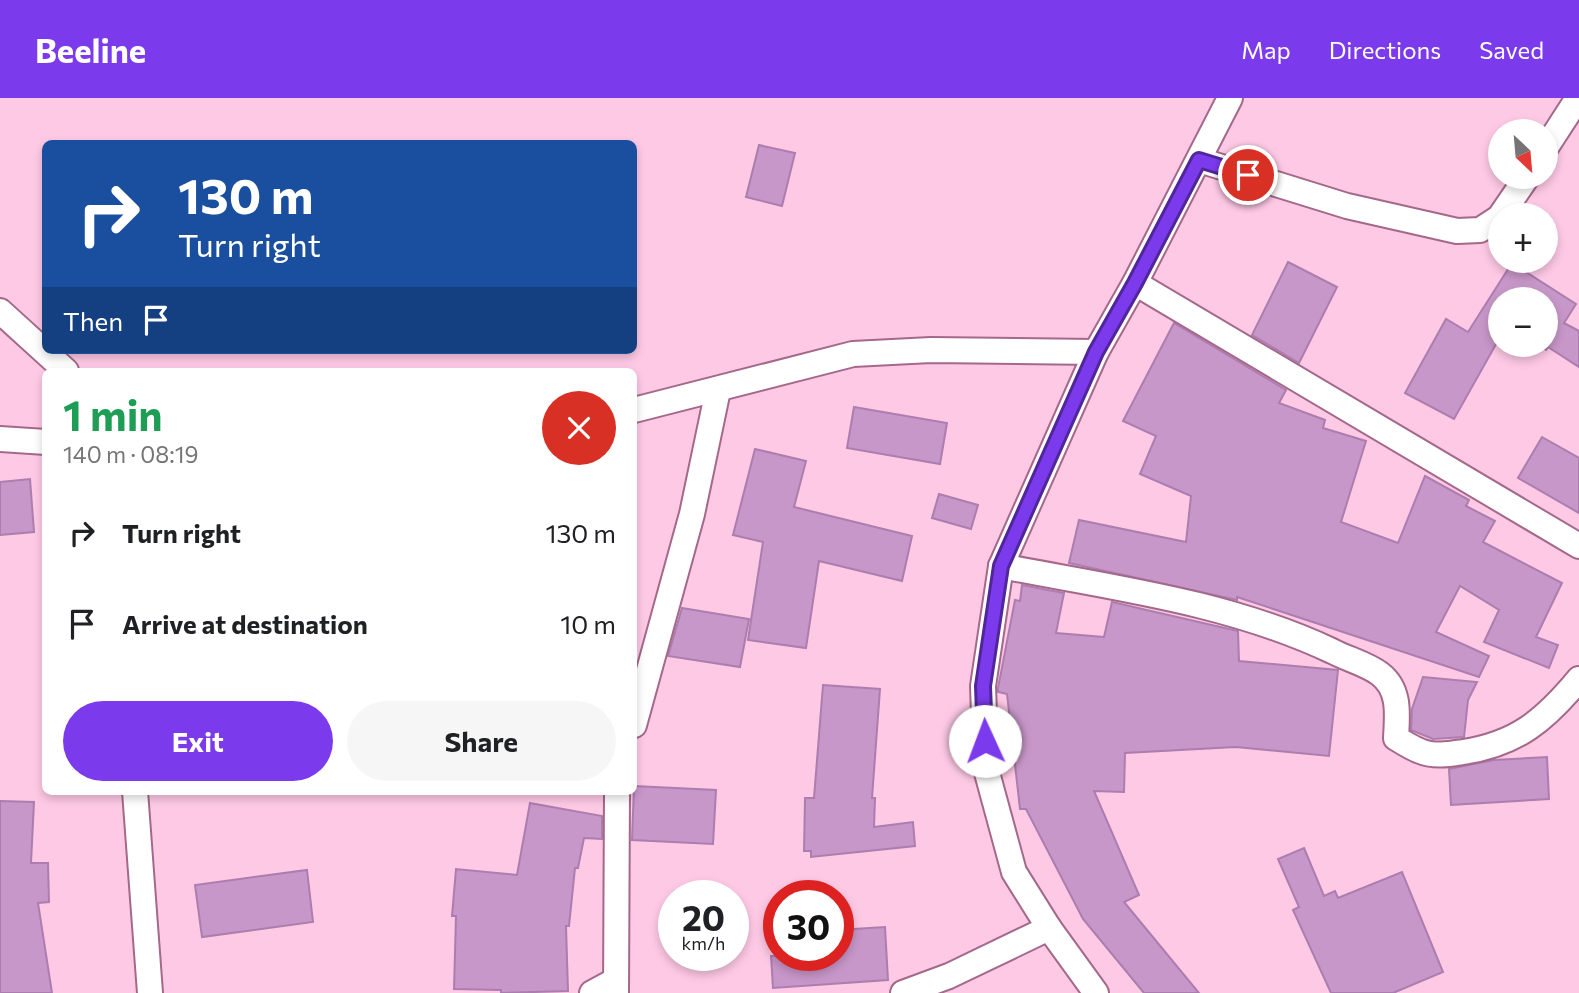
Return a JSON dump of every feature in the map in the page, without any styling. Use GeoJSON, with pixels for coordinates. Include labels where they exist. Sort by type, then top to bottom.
{"type":"FeatureCollection","features":[{"type":"Feature","properties":{"kind":"street"},"geometry":{"type":"LineString","coordinates":[[1096,993],[1049,929],[1014,872],[986,769],[983,686],[1001,566],[1096,352],[1135,283],[1230,98]]}},
{"type":"Feature","properties":{"kind":"street"},"geometry":{"type":"LineString","coordinates":[[1558,129],[1578,98]]}},
{"type":"Feature","properties":{"kind":"street"},"geometry":{"type":"LineString","coordinates":[[1199,160],[1347,206],[1457,231],[1480,230],[1488,224]]}},
{"type":"Feature","properties":{"kind":"street"},"geometry":{"type":"LineString","coordinates":[[1135,283],[1579,546]]}},
{"type":"Feature","properties":{"kind":"street"},"geometry":{"type":"LineString","coordinates":[[0,311],[42,349]]}},
{"type":"Feature","properties":{"kind":"street"},"geometry":{"type":"LineString","coordinates":[[637,409],[853,354],[931,349],[1096,352]]}},
{"type":"Feature","properties":{"kind":"street"},"geometry":{"type":"LineString","coordinates":[[47,354],[63,368]]}},
{"type":"Feature","properties":{"kind":"street"},"geometry":{"type":"LineString","coordinates":[[637,714],[692,514],[718,390]]}},
{"type":"Feature","properties":{"kind":"street"},"geometry":{"type":"LineString","coordinates":[[0,439],[42,442]]}},
{"type":"Feature","properties":{"kind":"street"},"geometry":{"type":"LineString","coordinates":[[1001,566],[1204,605],[1250,617],[1302,637],[1381,675],[1398,701],[1396,738],[1422,752],[1445,755],[1491,748],[1526,731],[1555,709],[1579,679]]}},
{"type":"Feature","properties":{"kind":"street"},"geometry":{"type":"LineString","coordinates":[[135,795],[150,993]]}},
{"type":"Feature","properties":{"kind":"street"},"geometry":{"type":"LineString","coordinates":[[592,993],[616,986],[617,795]]}},
{"type":"Feature","properties":{"kind":"street"},"geometry":{"type":"LineString","coordinates":[[903,993],[949,976],[1049,929]]}},
{"type":"Feature","properties":{"kind":"building"},"geometry":{"type":"Polygon","coordinates":[[[759,145],[795,153],[782,206],[746,197],[759,145]]]}},
{"type":"Feature","properties":{"kind":"building"},"geometry":{"type":"Polygon","coordinates":[[[1288,262],[1337,287],[1299,363],[1252,335],[1288,262]]]}},
{"type":"Feature","properties":{"kind":"building"},"geometry":{"type":"Polygon","coordinates":[[[1506,273],[1528,273],[1549,287],[1497,287],[1506,273]]]}},
{"type":"Feature","properties":{"kind":"building"},"geometry":{"type":"Polygon","coordinates":[[[1558,292],[1576,304],[1564,323],[1579,331],[1579,367],[1558,353],[1558,292]]]}},
{"type":"Feature","properties":{"kind":"building"},"geometry":{"type":"Polygon","coordinates":[[[1488,301],[1489,357],[1454,419],[1405,393],[1446,319],[1468,332],[1488,301]]]}},
{"type":"Feature","properties":{"kind":"building"},"geometry":{"type":"Polygon","coordinates":[[[1174,323],[1286,390],[1279,403],[1325,420],[1323,428],[1366,441],[1341,522],[1398,543],[1425,476],[1469,500],[1466,506],[1495,521],[1483,542],[1562,583],[1536,637],[1558,645],[1549,668],[1484,642],[1499,610],[1460,586],[1436,632],[1489,656],[1479,677],[1237,597],[1237,600],[1069,563],[1079,520],[1186,542],[1191,496],[1140,474],[1156,436],[1123,421],[1174,323]]]}},
{"type":"Feature","properties":{"kind":"building"},"geometry":{"type":"Polygon","coordinates":[[[854,407],[947,423],[940,464],[847,448],[854,407]]]}},
{"type":"Feature","properties":{"kind":"building"},"geometry":{"type":"Polygon","coordinates":[[[1542,437],[1579,458],[1579,513],[1518,478],[1542,437]]]}},
{"type":"Feature","properties":{"kind":"building"},"geometry":{"type":"Polygon","coordinates":[[[755,449],[806,461],[794,507],[912,536],[902,581],[819,561],[806,648],[748,640],[763,542],[733,535],[755,449]]]}},
{"type":"Feature","properties":{"kind":"building"},"geometry":{"type":"Polygon","coordinates":[[[30,479],[34,532],[0,535],[0,482],[30,479]]]}},
{"type":"Feature","properties":{"kind":"building"},"geometry":{"type":"Polygon","coordinates":[[[939,494],[978,505],[971,529],[932,518],[939,494]]]}},
{"type":"Feature","properties":{"kind":"building"},"geometry":{"type":"Polygon","coordinates":[[[1022,585],[1064,593],[1056,633],[1104,637],[1112,602],[1238,631],[1239,661],[1338,670],[1329,756],[1236,747],[1125,753],[1124,792],[1094,791],[1139,895],[1124,902],[1199,993],[1144,993],[1083,919],[1026,809],[1020,809],[1007,694],[998,692],[998,688],[1015,600],[1020,601],[1022,585]]]}},
{"type":"Feature","properties":{"kind":"building"},"geometry":{"type":"Polygon","coordinates":[[[682,608],[749,619],[740,667],[668,656],[682,608]]]}},
{"type":"Feature","properties":{"kind":"building"},"geometry":{"type":"Polygon","coordinates":[[[1423,677],[1477,682],[1468,700],[1464,737],[1433,739],[1411,730],[1412,709],[1423,677]]]}},
{"type":"Feature","properties":{"kind":"building"},"geometry":{"type":"Polygon","coordinates":[[[823,685],[880,689],[872,798],[875,798],[874,827],[913,822],[915,846],[811,857],[811,851],[804,851],[805,798],[814,798],[823,685]]]}},
{"type":"Feature","properties":{"kind":"building"},"geometry":{"type":"Polygon","coordinates":[[[1547,757],[1549,799],[1451,805],[1449,769],[1494,760],[1547,757]]]}},
{"type":"Feature","properties":{"kind":"building"},"geometry":{"type":"Polygon","coordinates":[[[637,786],[716,790],[713,844],[632,840],[634,795],[637,795],[637,786]]]}},
{"type":"Feature","properties":{"kind":"building"},"geometry":{"type":"Polygon","coordinates":[[[0,801],[34,802],[31,863],[48,863],[49,902],[38,903],[52,993],[0,993],[0,801]]]}},
{"type":"Feature","properties":{"kind":"building"},"geometry":{"type":"Polygon","coordinates":[[[530,803],[602,816],[602,839],[584,838],[578,868],[575,868],[569,926],[566,926],[568,991],[501,993],[501,990],[454,989],[456,916],[452,916],[456,869],[517,875],[530,803]]]}},
{"type":"Feature","properties":{"kind":"building"},"geometry":{"type":"Polygon","coordinates":[[[1304,848],[1324,896],[1335,891],[1338,898],[1402,872],[1443,972],[1393,993],[1331,993],[1293,910],[1299,907],[1278,859],[1304,848]]]}},
{"type":"Feature","properties":{"kind":"building"},"geometry":{"type":"Polygon","coordinates":[[[307,870],[313,922],[202,937],[195,885],[307,870]]]}},
{"type":"Feature","properties":{"kind":"building"},"geometry":{"type":"Polygon","coordinates":[[[885,927],[888,980],[773,988],[772,971],[854,971],[854,929],[885,927]]]}},
{"type":"Feature","properties":{"kind":"route"},"geometry":{"type":"LineString","coordinates":[[985,741],[983,686],[1001,566],[1096,352],[1199,160],[1248,175]]}}]}
